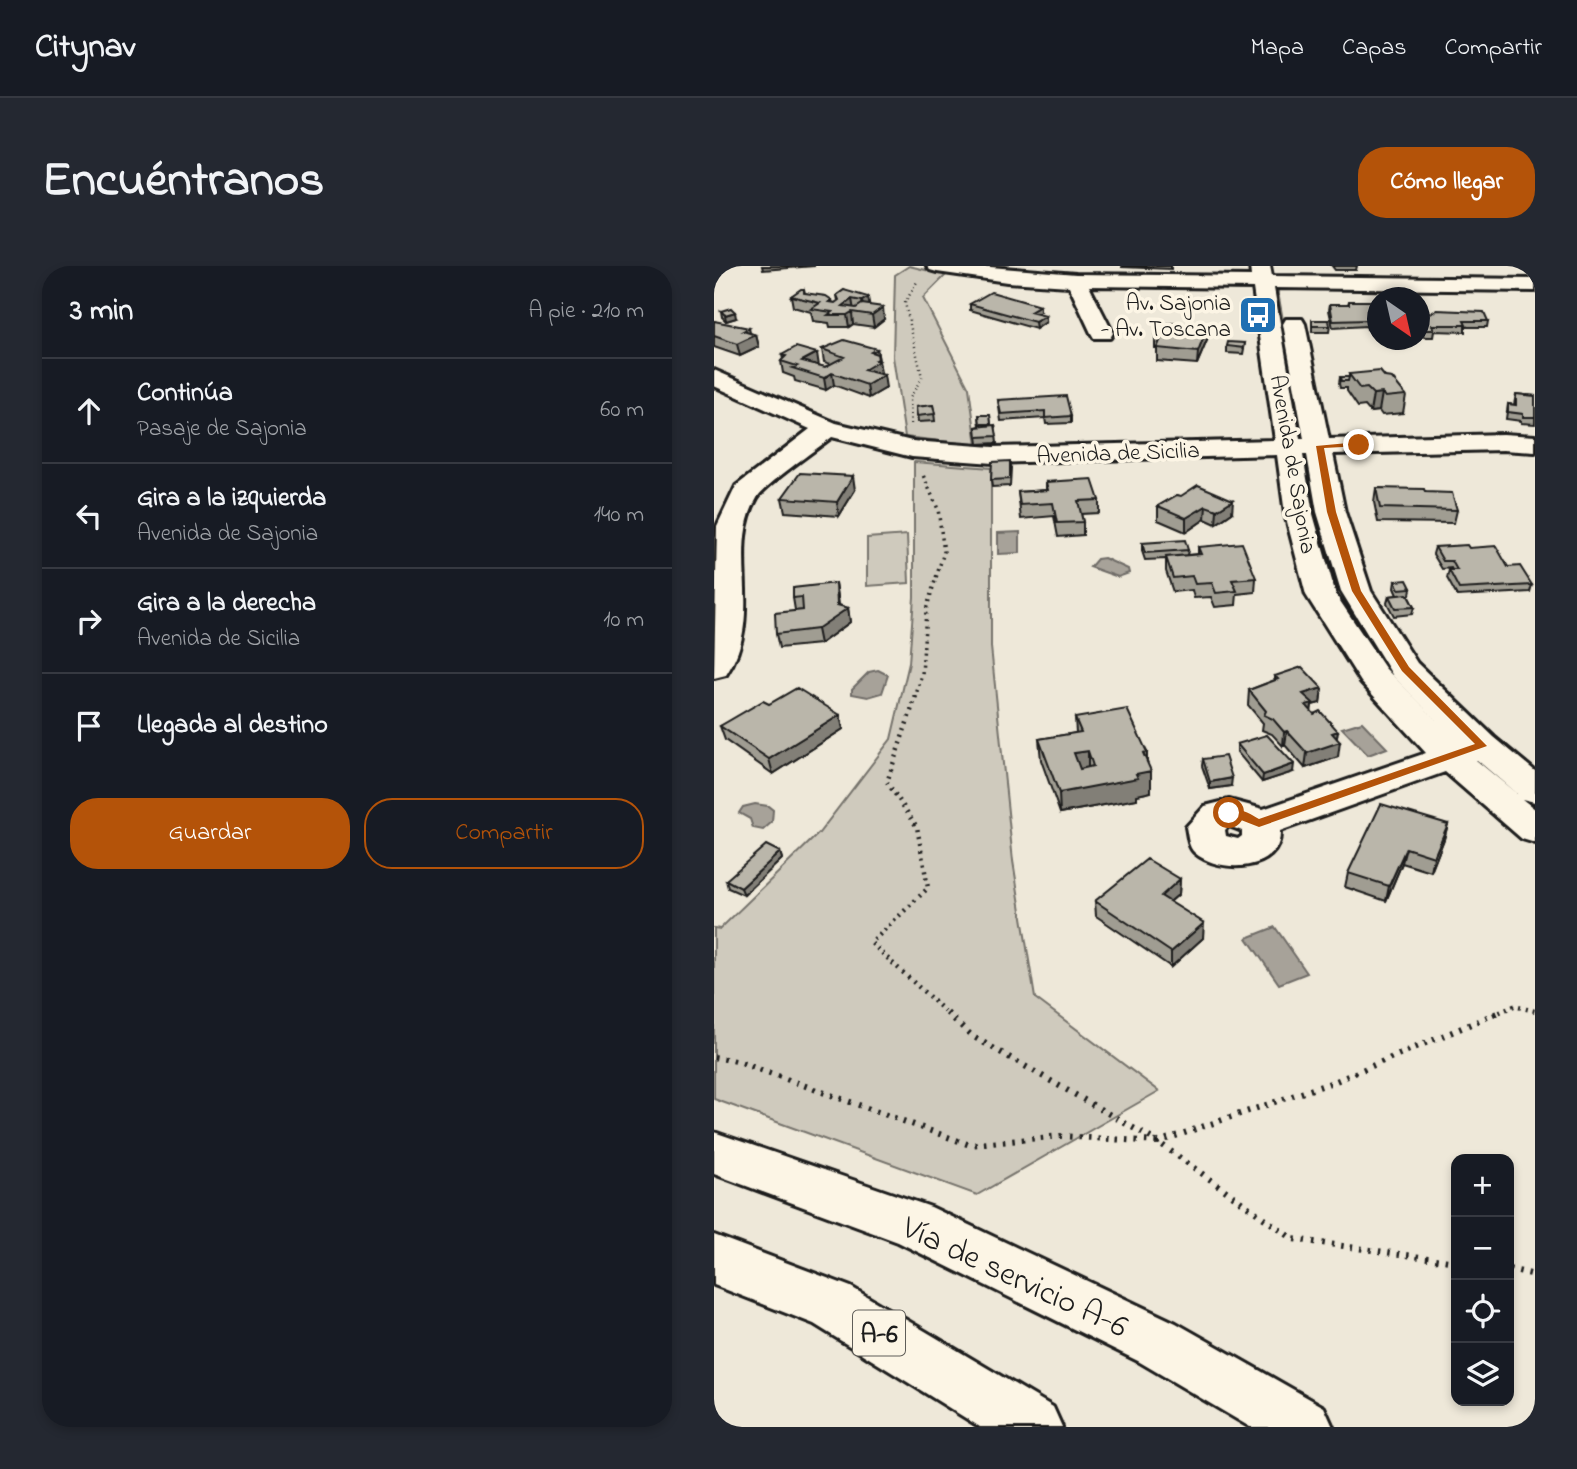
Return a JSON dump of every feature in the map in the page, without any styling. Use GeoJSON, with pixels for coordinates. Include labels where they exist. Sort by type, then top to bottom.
{"type":"FeatureCollection","features":[{"type":"Feature","properties":{"kind":"main road"},"geometry":{"type":"LineString","coordinates":[[1520,266],[1533,285]]}},
{"type":"Feature","properties":{"kind":"main road"},"geometry":{"type":"LineString","coordinates":[[928,270],[1076,280],[1273,274],[1533,285]]}},
{"type":"Feature","properties":{"kind":"main road","name":"Avenida de Sajonia"},"geometry":{"type":"LineString","coordinates":[[1273,274],[1304,446],[1299,514],[1321,595],[1373,675],[1466,752],[1535,830]]}},
{"type":"Feature","properties":{"kind":"main road"},"geometry":{"type":"LineString","coordinates":[[1076,280],[1102,332]]}},
{"type":"Feature","properties":{"kind":"main road","name":"Avenida de Sicilia"},"geometry":{"type":"LineString","coordinates":[[714,377],[827,428],[912,449],[993,455],[1304,446],[1503,442],[1535,444]]}},
{"type":"Feature","properties":{"kind":"main road"},"geometry":{"type":"LineString","coordinates":[[714,668],[730,628],[731,526],[746,492],[827,428]]}},
{"type":"Feature","properties":{"kind":"main road"},"geometry":{"type":"LineString","coordinates":[[1259,824],[1466,752]]}},
{"type":"Feature","properties":{"kind":"main road","name":"Avenida de Sajonia"},"geometry":{"type":"LineString","coordinates":[[1466,752],[1535,790]]}},
{"type":"Feature","properties":{"kind":"main road","name":"Vía de servicio A-6"},"geometry":{"type":"LineString","coordinates":[[714,1153],[913,1224],[1157,1342],[1304,1427]]}},
{"type":"Feature","properties":{"kind":"main road","name":"A-6"},"geometry":{"type":"LineString","coordinates":[[714,1261],[832,1305],[1033,1427]]}},
{"type":"Feature","properties":{"kind":"path"},"geometry":{"type":"LineString","coordinates":[[928,270],[905,303],[922,377],[910,397],[912,449],[938,509],[944,552],[926,610],[922,675],[903,741],[887,782],[917,827],[928,888],[871,943],[972,1036],[1158,1142],[1293,1239],[1451,1261]]}},
{"type":"Feature","properties":{"kind":"path"},"geometry":{"type":"LineString","coordinates":[[714,1057],[736,1061],[970,1144],[1060,1136],[1158,1142],[1336,1081],[1514,1006],[1535,1011]]}},
{"type":"Feature","properties":{"kind":"path"},"geometry":{"type":"LineString","coordinates":[[1514,1270],[1535,1275]]}},
{"type":"Feature","properties":{"kind":"shaded area"},"geometry":{"type":"Polygon","coordinates":[[[909,266],[946,275],[923,298],[969,388],[977,445],[905,437],[893,357],[895,275],[909,266]]]}},
{"type":"Feature","properties":{"kind":"shaded area"},"geometry":{"type":"Polygon","coordinates":[[[1274,292],[1278,292],[1302,427],[1299,428],[1274,292]]]}},
{"type":"Feature","properties":{"kind":"shaded area"},"geometry":{"type":"Polygon","coordinates":[[[1305,461],[1309,463],[1319,514],[1446,729],[1445,733],[1386,672],[1335,593],[1312,515],[1302,464],[1305,461]]]}},
{"type":"Feature","properties":{"kind":"shaded area"},"geometry":{"type":"Polygon","coordinates":[[[914,462],[991,468],[991,647],[1013,861],[1035,998],[1159,1091],[977,1195],[714,1099],[714,928],[720,929],[819,833],[891,739],[909,663],[914,597],[914,462]]]}},
{"type":"Feature","properties":{"kind":"shaded area"},"geometry":{"type":"Polygon","coordinates":[[[1020,532],[1020,553],[998,554],[998,533],[1020,532]]]}},
{"type":"Feature","properties":{"kind":"shaded area"},"geometry":{"type":"Polygon","coordinates":[[[907,535],[909,583],[867,586],[867,538],[907,535]]]}},
{"type":"Feature","properties":{"kind":"shaded area"},"geometry":{"type":"Polygon","coordinates":[[[1104,558],[1128,569],[1129,573],[1118,577],[1090,567],[1097,559],[1104,558]]]}},
{"type":"Feature","properties":{"kind":"shaded area"},"geometry":{"type":"Polygon","coordinates":[[[878,670],[888,675],[882,693],[868,697],[852,694],[852,689],[869,672],[878,670]]]}},
{"type":"Feature","properties":{"kind":"shaded area"},"geometry":{"type":"Polygon","coordinates":[[[1362,722],[1387,748],[1368,755],[1342,728],[1362,722]]]}},
{"type":"Feature","properties":{"kind":"shaded area"},"geometry":{"type":"Polygon","coordinates":[[[755,804],[768,806],[773,810],[772,822],[763,830],[753,828],[750,819],[739,813],[743,807],[755,804]]]}},
{"type":"Feature","properties":{"kind":"shaded area"},"geometry":{"type":"Polygon","coordinates":[[[1275,927],[1307,973],[1279,984],[1247,938],[1275,927]]]}},
{"type":"Feature","properties":{"kind":"building"},"geometry":{"type":"Polygon","coordinates":[[[804,289],[804,293],[826,296],[832,300],[829,302],[835,303],[839,300],[837,295],[844,290],[868,297],[862,301],[852,299],[843,306],[856,308],[862,304],[883,307],[872,315],[852,312],[847,315],[828,315],[832,312],[811,309],[820,303],[791,296],[804,289]]]}},
{"type":"Feature","properties":{"kind":"building"},"geometry":{"type":"Polygon","coordinates":[[[991,292],[1040,306],[1030,312],[1046,316],[1035,322],[970,304],[991,292]]]}},
{"type":"Feature","properties":{"kind":"building"},"geometry":{"type":"Polygon","coordinates":[[[1349,301],[1367,301],[1367,320],[1333,321],[1330,304],[1349,304],[1349,301]]]}},
{"type":"Feature","properties":{"kind":"building"},"geometry":{"type":"Polygon","coordinates":[[[731,308],[735,312],[725,315],[721,311],[731,308]]]}},
{"type":"Feature","properties":{"kind":"building"},"geometry":{"type":"Polygon","coordinates":[[[1437,310],[1484,312],[1488,321],[1464,321],[1466,325],[1432,325],[1434,330],[1430,330],[1430,313],[1437,310]]]}},
{"type":"Feature","properties":{"kind":"building"},"geometry":{"type":"Polygon","coordinates":[[[1312,320],[1329,320],[1330,326],[1312,326],[1312,320]]]}},
{"type":"Feature","properties":{"kind":"building"},"geometry":{"type":"Polygon","coordinates":[[[714,321],[749,328],[743,331],[756,335],[737,344],[714,336],[714,321]]]}},
{"type":"Feature","properties":{"kind":"building"},"geometry":{"type":"Polygon","coordinates":[[[1169,323],[1208,326],[1198,352],[1157,348],[1162,336],[1155,336],[1157,332],[1164,333],[1169,323]]]}},
{"type":"Feature","properties":{"kind":"building"},"geometry":{"type":"Polygon","coordinates":[[[844,340],[877,349],[871,352],[877,354],[878,359],[875,360],[879,361],[864,370],[884,375],[867,385],[832,373],[824,378],[792,368],[797,366],[781,361],[786,356],[782,355],[796,347],[817,353],[802,361],[825,367],[844,357],[822,349],[844,340]]]}},
{"type":"Feature","properties":{"kind":"building"},"geometry":{"type":"Polygon","coordinates":[[[1228,342],[1245,343],[1244,348],[1227,346],[1228,342]]]}},
{"type":"Feature","properties":{"kind":"building"},"geometry":{"type":"Polygon","coordinates":[[[1380,371],[1385,377],[1392,378],[1406,395],[1385,397],[1382,393],[1373,394],[1367,388],[1360,389],[1349,374],[1380,371]]]}},
{"type":"Feature","properties":{"kind":"building"},"geometry":{"type":"Polygon","coordinates":[[[1340,377],[1349,377],[1348,381],[1341,381],[1340,377]]]}},
{"type":"Feature","properties":{"kind":"building"},"geometry":{"type":"Polygon","coordinates":[[[1516,394],[1535,396],[1535,417],[1523,417],[1523,414],[1508,412],[1508,404],[1516,405],[1516,394]]]}},
{"type":"Feature","properties":{"kind":"building"},"geometry":{"type":"Polygon","coordinates":[[[1066,396],[1071,416],[1045,418],[1045,411],[1001,414],[998,400],[1066,396]]]}},
{"type":"Feature","properties":{"kind":"building"},"geometry":{"type":"Polygon","coordinates":[[[933,405],[935,414],[917,416],[916,407],[933,405]]]}},
{"type":"Feature","properties":{"kind":"building"},"geometry":{"type":"Polygon","coordinates":[[[979,415],[990,415],[991,424],[980,424],[979,415]]]}},
{"type":"Feature","properties":{"kind":"building"},"geometry":{"type":"Polygon","coordinates":[[[995,425],[997,436],[977,437],[976,427],[995,425]]]}},
{"type":"Feature","properties":{"kind":"building"},"geometry":{"type":"Polygon","coordinates":[[[1010,461],[1010,479],[991,480],[992,462],[1010,461]]]}},
{"type":"Feature","properties":{"kind":"building"},"geometry":{"type":"Polygon","coordinates":[[[800,473],[853,476],[837,502],[782,498],[800,473]]]}},
{"type":"Feature","properties":{"kind":"building"},"geometry":{"type":"Polygon","coordinates":[[[1092,479],[1099,500],[1078,501],[1083,522],[1057,523],[1053,503],[1020,505],[1018,492],[1048,490],[1046,482],[1092,479]]]}},
{"type":"Feature","properties":{"kind":"building"},"geometry":{"type":"Polygon","coordinates":[[[1198,485],[1233,500],[1217,510],[1206,506],[1186,518],[1158,506],[1177,495],[1181,496],[1198,485]]]}},
{"type":"Feature","properties":{"kind":"building"},"geometry":{"type":"Polygon","coordinates":[[[1376,488],[1424,489],[1425,492],[1452,493],[1457,510],[1380,508],[1376,488]]]}},
{"type":"Feature","properties":{"kind":"building"},"geometry":{"type":"Polygon","coordinates":[[[1185,540],[1188,550],[1145,553],[1142,543],[1185,540]]]}},
{"type":"Feature","properties":{"kind":"building"},"geometry":{"type":"Polygon","coordinates":[[[1242,543],[1256,578],[1232,580],[1237,591],[1216,593],[1212,583],[1195,584],[1192,576],[1173,578],[1166,557],[1201,554],[1198,547],[1242,543]]]}},
{"type":"Feature","properties":{"kind":"building"},"geometry":{"type":"Polygon","coordinates":[[[1467,545],[1469,548],[1496,546],[1508,567],[1520,566],[1532,585],[1459,589],[1449,570],[1457,570],[1452,561],[1443,561],[1435,547],[1467,545]]]}},
{"type":"Feature","properties":{"kind":"building"},"geometry":{"type":"Polygon","coordinates":[[[1407,580],[1411,588],[1399,589],[1395,581],[1407,580]]]}},
{"type":"Feature","properties":{"kind":"building"},"geometry":{"type":"Polygon","coordinates":[[[836,583],[837,605],[848,608],[817,629],[776,634],[775,613],[803,610],[802,597],[793,598],[793,588],[836,583]]]}},
{"type":"Feature","properties":{"kind":"building"},"geometry":{"type":"Polygon","coordinates":[[[1407,594],[1414,607],[1395,608],[1389,596],[1407,594]]]}},
{"type":"Feature","properties":{"kind":"building"},"geometry":{"type":"Polygon","coordinates":[[[1302,667],[1322,688],[1303,694],[1313,703],[1306,705],[1314,714],[1320,711],[1338,731],[1332,733],[1340,742],[1307,753],[1287,731],[1284,732],[1273,719],[1264,715],[1266,711],[1249,690],[1278,679],[1275,676],[1302,667]]]}},
{"type":"Feature","properties":{"kind":"building"},"geometry":{"type":"Polygon","coordinates":[[[797,688],[840,715],[769,759],[720,726],[763,701],[769,704],[797,688]]]}},
{"type":"Feature","properties":{"kind":"building"},"geometry":{"type":"Polygon","coordinates":[[[1127,709],[1147,752],[1143,753],[1151,771],[1136,774],[1138,778],[1059,793],[1039,739],[1081,732],[1075,718],[1127,709]],[[1088,751],[1074,753],[1080,769],[1093,766],[1088,751]]]}},
{"type":"Feature","properties":{"kind":"building"},"geometry":{"type":"Polygon","coordinates":[[[1267,735],[1294,764],[1263,775],[1237,744],[1267,735]]]}},
{"type":"Feature","properties":{"kind":"building"},"geometry":{"type":"Polygon","coordinates":[[[1225,756],[1232,778],[1210,782],[1203,759],[1225,756]]]}},
{"type":"Feature","properties":{"kind":"building"},"geometry":{"type":"Polygon","coordinates":[[[1381,804],[1448,824],[1434,857],[1406,848],[1389,886],[1348,873],[1381,804]]]}},
{"type":"Feature","properties":{"kind":"building"},"geometry":{"type":"Polygon","coordinates":[[[766,845],[780,852],[741,888],[726,880],[766,845]]]}},
{"type":"Feature","properties":{"kind":"building"},"geometry":{"type":"Polygon","coordinates":[[[1147,859],[1180,879],[1161,896],[1204,923],[1171,952],[1095,901],[1147,859]]]}},
{"type":"Feature","properties":{"kind":"place","name":"Av. Sajonia - Av. Toscana"},"geometry":{"type":"Point","coordinates":[1258,315]}},
{"type":"Feature","properties":{"kind":"route"},"geometry":{"type":"LineString","coordinates":[[1229,813],[1251,817],[1259,824],[1482,746],[1405,669],[1356,591],[1331,512],[1320,446],[1359,445]]}}]}
